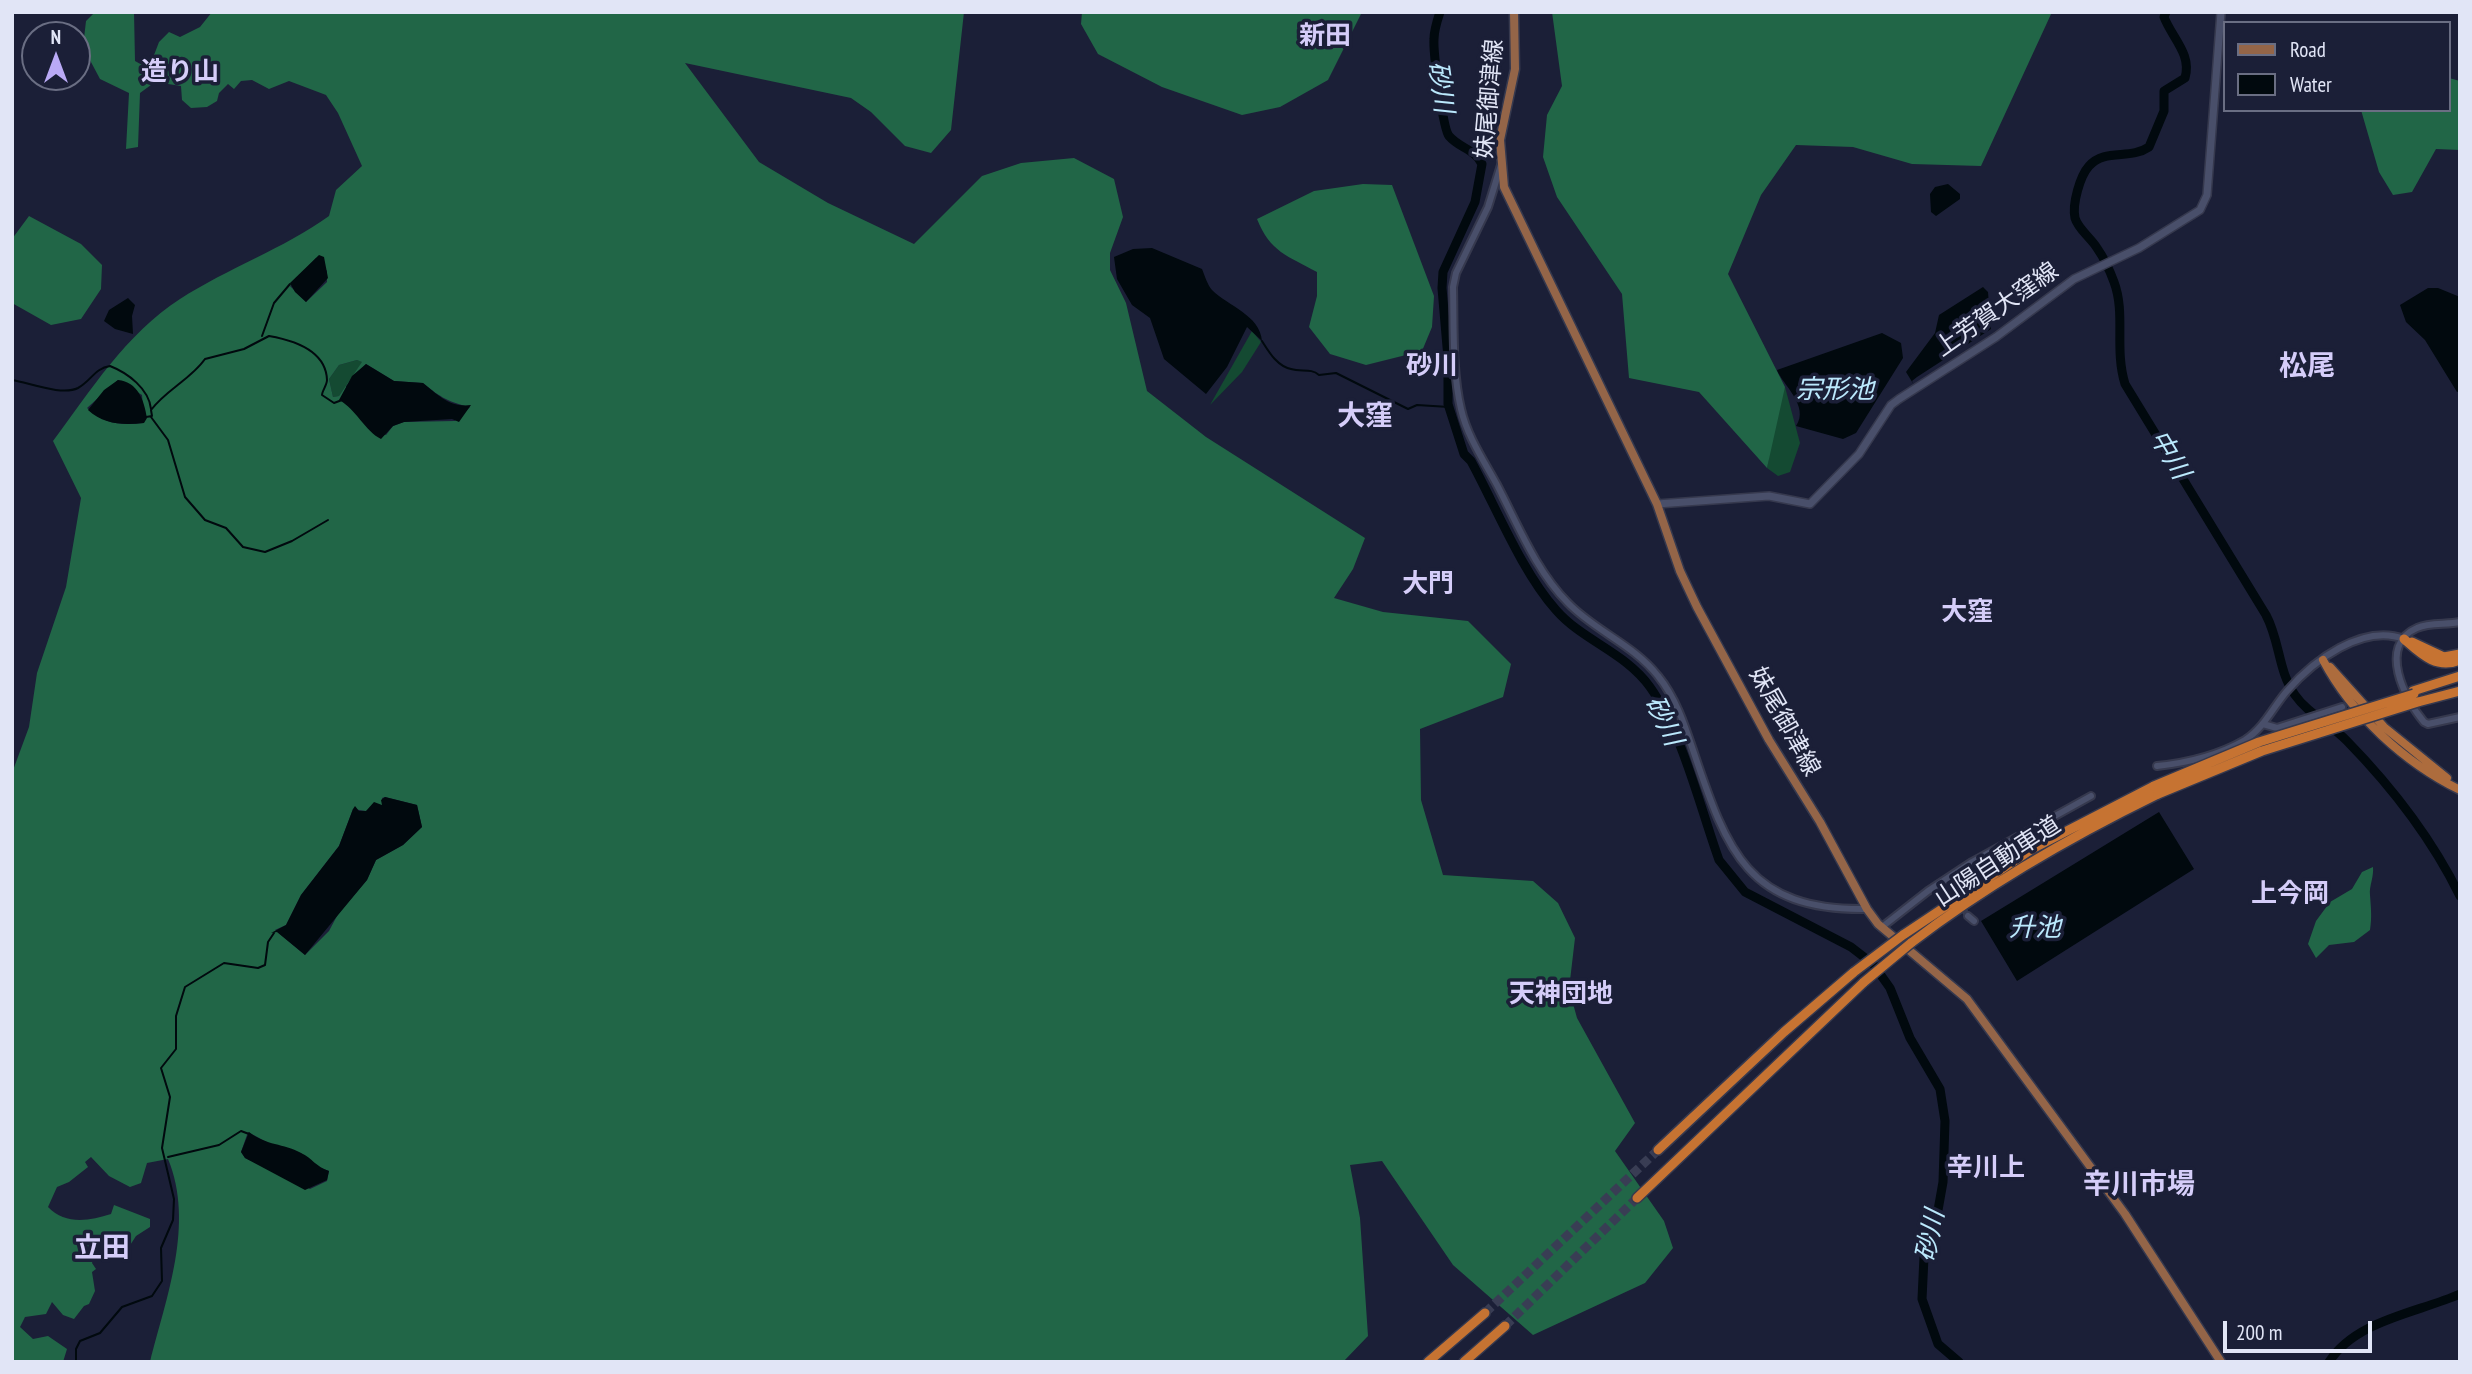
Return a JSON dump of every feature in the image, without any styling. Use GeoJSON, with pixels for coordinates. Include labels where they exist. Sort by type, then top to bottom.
{"type":"FeatureCollection","features":[{"type":"Feature","properties":{"kind":"highway"},"geometry":{"type":"LineString","coordinates":[[2404,639],[2444,657],[2460,654]]}},
{"type":"Feature","properties":{"kind":"highway"},"geometry":{"type":"LineString","coordinates":[[2404,639],[2437,663],[2460,660]]}},
{"type":"Feature","properties":{"kind":"highway"},"geometry":{"type":"LineString","coordinates":[[2323,660],[2399,740],[2460,788]]}},
{"type":"Feature","properties":{"kind":"highway"},"geometry":{"type":"LineString","coordinates":[[2415,696],[2460,676]]}},
{"type":"Feature","properties":{"kind":"highway","name":"山陽自動車道"},"geometry":{"type":"LineString","coordinates":[[1637,1198],[1864,982],[1966,902],[2036,857],[2156,790],[2460,682]]}},
{"type":"Feature","properties":{"kind":"highway","name":"山陽自動車道"},"geometry":{"type":"LineString","coordinates":[[1658,1150],[1784,1032],[1854,972],[1902,935],[2032,849],[2259,742],[2383,703],[2460,691]]}},
{"type":"Feature","properties":{"kind":"highway"},"geometry":{"type":"LineString","coordinates":[[1428,1362],[1485,1313]]}},
{"type":"Feature","properties":{"kind":"highway"},"geometry":{"type":"LineString","coordinates":[[1464,1362],[1505,1326]]}},
{"type":"Feature","properties":{"kind":"main road","name":"妹尾御津線"},"geometry":{"type":"LineString","coordinates":[[1514,12],[1516,69],[1500,140],[1504,187],[1657,504],[1679,571],[1697,607],[1769,740],[1820,822],[1867,909],[1882,927],[1967,999],[2125,1214],[2221,1362]]}},
{"type":"Feature","properties":{"kind":"main road","name":"上芳賀大窪線"},"geometry":{"type":"LineString","coordinates":[[1657,504],[1769,496],[1810,504],[1859,454],[1891,405],[1996,337],[2060,288],[2167,231],[2204,206],[2221,12]]}},
{"type":"Feature","properties":{"kind":"street"},"geometry":{"type":"LineString","coordinates":[[1502,163],[1489,207],[1456,273],[1454,287],[1461,408],[1472,438],[1554,587],[1576,610],[1638,655],[1666,688],[1681,716],[1710,796],[1737,858],[1754,878],[1794,900],[1843,909],[1867,909]]}},
{"type":"Feature","properties":{"kind":"street"},"geometry":{"type":"LineString","coordinates":[[2460,622],[2424,625],[2414,629],[2404,639],[2397,675],[2417,714],[2428,724],[2460,717]]}},
{"type":"Feature","properties":{"kind":"street"},"geometry":{"type":"LineString","coordinates":[[2157,766],[2179,764],[2244,740],[2263,724],[2294,683],[2323,660],[2368,636],[2394,635],[2404,639]]}},
{"type":"Feature","properties":{"kind":"street"},"geometry":{"type":"LineString","coordinates":[[2263,724],[2277,728],[2342,707]]}},
{"type":"Feature","properties":{"kind":"street"},"geometry":{"type":"LineString","coordinates":[[1882,927],[1944,881],[2091,796]]}},
{"type":"Feature","properties":{"kind":"street"},"geometry":{"type":"LineString","coordinates":[[1944,881],[1948,888]]}},
{"type":"Feature","properties":{"kind":"street"},"geometry":{"type":"LineString","coordinates":[[1968,916],[1975,921]]}},
{"type":"Feature","properties":{"kind":"green space"},"geometry":{"type":"Polygon","coordinates":[[[95,12],[134,12],[135,61],[144,66],[151,63],[159,42],[169,32],[180,37],[200,27],[212,12],[964,12],[951,130],[931,153],[905,146],[871,112],[851,98],[685,63],[759,162],[828,203],[914,244],[982,176],[1021,163],[1074,158],[1114,179],[1123,217],[1110,253],[1110,270],[1126,303],[1147,391],[1206,437],[1365,538],[1353,569],[1334,598],[1383,612],[1468,621],[1511,664],[1503,697],[1420,729],[1421,800],[1443,875],[1533,881],[1558,903],[1575,938],[1569,989],[1577,1018],[1635,1123],[1615,1151],[1664,1221],[1673,1248],[1645,1283],[1533,1335],[1453,1265],[1382,1161],[1350,1165],[1360,1218],[1368,1336],[1343,1362],[150,1362],[175,1261],[179,1209],[176,1184],[168,1159],[147,1163],[141,1183],[130,1187],[109,1176],[91,1157],[85,1162],[88,1167],[69,1182],[57,1187],[48,1207],[62,1217],[78,1220],[111,1214],[114,1205],[150,1219],[150,1227],[136,1236],[125,1253],[98,1240],[92,1263],[96,1269],[92,1272],[95,1291],[89,1304],[84,1306],[74,1319],[63,1315],[52,1302],[46,1314],[25,1317],[20,1327],[33,1339],[48,1336],[67,1349],[63,1362],[12,1362],[12,773],[29,727],[37,673],[66,587],[81,498],[53,441],[110,364],[143,329],[198,288],[293,239],[329,216],[336,190],[362,166],[338,113],[326,95],[289,81],[269,89],[252,80],[241,81],[234,89],[228,84],[219,93],[217,101],[207,107],[191,108],[182,100],[181,86],[155,82],[140,93],[138,147],[126,149],[129,93],[100,79],[91,62],[91,21],[86,21],[95,12]],[[316,258],[290,286],[306,302],[327,282],[327,271],[316,258]],[[357,360],[339,365],[329,379],[333,397],[339,396],[362,362],[357,360]],[[366,364],[346,386],[350,402],[359,417],[371,428],[386,435],[393,426],[404,422],[455,421],[470,407],[445,399],[423,383],[394,381],[366,364]],[[118,380],[87,408],[114,423],[144,423],[142,395],[118,380]],[[382,798],[382,805],[366,811],[353,809],[339,846],[301,895],[286,925],[275,930],[305,955],[329,931],[338,914],[367,880],[376,860],[403,845],[422,827],[417,805],[382,798]],[[248,1132],[241,1152],[245,1158],[310,1189],[327,1181],[329,1171],[311,1164],[301,1153],[274,1146],[248,1132]]]}},
{"type":"Feature","properties":{"kind":"green space"},"geometry":{"type":"Polygon","coordinates":[[[1082,12],[1362,12],[1328,80],[1280,107],[1242,115],[1162,87],[1098,54],[1081,24],[1082,12]]]}},
{"type":"Feature","properties":{"kind":"green space"},"geometry":{"type":"Polygon","coordinates":[[[1552,12],[2052,12],[1981,166],[1912,164],[1853,147],[1796,145],[1761,195],[1728,274],[1785,387],[1767,468],[1699,392],[1629,378],[1622,294],[1557,197],[1543,157],[1547,115],[1562,86],[1552,12]]]}},
{"type":"Feature","properties":{"kind":"green space"},"geometry":{"type":"Polygon","coordinates":[[[2451,79],[2460,81],[2460,150],[2436,149],[2412,192],[2393,195],[2379,172],[2362,112],[2451,112],[2451,79]]]}},
{"type":"Feature","properties":{"kind":"green space"},"geometry":{"type":"Polygon","coordinates":[[[1363,184],[1392,185],[1434,296],[1432,327],[1422,351],[1366,365],[1330,354],[1309,327],[1317,296],[1317,272],[1274,246],[1257,219],[1314,191],[1363,184]]]}},
{"type":"Feature","properties":{"kind":"green space"},"geometry":{"type":"Polygon","coordinates":[[[29,216],[81,244],[102,265],[101,289],[81,319],[51,325],[12,303],[12,239],[29,216]]]}},
{"type":"Feature","properties":{"kind":"green space"},"geometry":{"type":"Polygon","coordinates":[[[1252,331],[1261,342],[1242,372],[1210,405],[1252,331]]]}},
{"type":"Feature","properties":{"kind":"green space"},"geometry":{"type":"Polygon","coordinates":[[[357,360],[363,362],[339,396],[333,397],[329,379],[339,365],[357,360]]]}},
{"type":"Feature","properties":{"kind":"green space"},"geometry":{"type":"Polygon","coordinates":[[[1785,387],[1800,443],[1790,472],[1778,476],[1767,468],[1769,458],[1762,432],[1785,387]]]}},
{"type":"Feature","properties":{"kind":"green space"},"geometry":{"type":"Polygon","coordinates":[[[2373,867],[2370,930],[2354,942],[2329,945],[2316,958],[2308,944],[2316,921],[2330,902],[2352,889],[2362,872],[2373,867]]]}},
{"type":"Feature","properties":{"kind":"water"},"geometry":{"type":"Polygon","coordinates":[[[1948,184],[1960,194],[1960,199],[1936,216],[1931,212],[1930,194],[1935,187],[1948,184]]]}},
{"type":"Feature","properties":{"kind":"water"},"geometry":{"type":"Polygon","coordinates":[[[1152,248],[1202,269],[1212,290],[1250,318],[1260,332],[1262,341],[1247,327],[1227,367],[1206,394],[1164,359],[1150,318],[1132,305],[1117,279],[1114,257],[1133,249],[1152,248]]]}},
{"type":"Feature","properties":{"kind":"water"},"geometry":{"type":"Polygon","coordinates":[[[319,255],[324,257],[328,278],[306,302],[290,283],[319,255]]]}},
{"type":"Feature","properties":{"kind":"water"},"geometry":{"type":"Polygon","coordinates":[[[1983,287],[1988,292],[1991,329],[1917,377],[1912,381],[1914,385],[1906,372],[1935,333],[1939,315],[1983,287]]]}},
{"type":"Feature","properties":{"kind":"water"},"geometry":{"type":"Polygon","coordinates":[[[2428,288],[2438,288],[2460,297],[2460,391],[2457,392],[2425,340],[2406,322],[2400,305],[2428,288]]]}},
{"type":"Feature","properties":{"kind":"water"},"geometry":{"type":"Polygon","coordinates":[[[128,298],[135,305],[132,316],[133,334],[115,329],[104,321],[109,310],[128,298]]]}},
{"type":"Feature","properties":{"kind":"water","name":"宗形池"},"geometry":{"type":"Polygon","coordinates":[[[1882,333],[1901,343],[1903,358],[1856,433],[1843,439],[1796,426],[1800,411],[1794,396],[1777,370],[1882,333]]]}},
{"type":"Feature","properties":{"kind":"water"},"geometry":{"type":"Polygon","coordinates":[[[366,364],[394,381],[423,383],[451,403],[471,405],[459,422],[452,419],[404,422],[393,426],[381,439],[339,400],[352,376],[366,364]]]}},
{"type":"Feature","properties":{"kind":"water"},"geometry":{"type":"Polygon","coordinates":[[[118,380],[131,384],[139,393],[147,418],[144,423],[114,423],[101,419],[88,410],[104,390],[118,380]]]}},
{"type":"Feature","properties":{"kind":"water"},"geometry":{"type":"Polygon","coordinates":[[[385,797],[417,805],[422,827],[403,845],[376,860],[367,880],[305,955],[277,932],[271,933],[286,925],[301,895],[339,846],[355,806],[359,811],[366,811],[374,802],[382,805],[381,800],[385,797]]]}},
{"type":"Feature","properties":{"kind":"water","name":"升池"},"geometry":{"type":"Polygon","coordinates":[[[2159,812],[2194,869],[2017,981],[1981,921],[2159,812]]]}},
{"type":"Feature","properties":{"kind":"water"},"geometry":{"type":"Polygon","coordinates":[[[249,1132],[262,1140],[305,1155],[329,1171],[327,1180],[305,1190],[245,1158],[241,1152],[249,1132]]]}},
{"type":"Feature","properties":{"kind":"waterway","name":"砂川"},"geometry":{"type":"LineString","coordinates":[[1440,12],[1434,47],[1444,120],[1449,136],[1475,155],[1482,164],[1475,202],[1443,272],[1442,288],[1448,358],[1448,404],[1464,454],[1471,461],[1521,558],[1544,595],[1567,621],[1629,665],[1650,687],[1681,748],[1719,860],[1745,892],[1851,947],[1873,964],[1890,988],[1910,1038],[1940,1089],[1945,1121],[1943,1182],[1935,1227],[1924,1257],[1922,1299],[1938,1344],[1959,1362]]}},
{"type":"Feature","properties":{"kind":"waterway","name":"中川"},"geometry":{"type":"LineString","coordinates":[[2166,12],[2164,17],[2167,25],[2184,54],[2185,78],[2164,91],[2164,111],[2149,147],[2142,151],[2102,157],[2095,161],[2083,176],[2075,205],[2075,218],[2102,256],[2117,294],[2120,357],[2125,384],[2266,615],[2289,686],[2306,708],[2347,741],[2395,795],[2437,854],[2460,896]]}},
{"type":"Feature","properties":{"kind":"waterway"},"geometry":{"type":"LineString","coordinates":[[262,336],[274,303],[290,284]]}},
{"type":"Feature","properties":{"kind":"waterway"},"geometry":{"type":"LineString","coordinates":[[146,417],[152,416],[151,410],[157,403],[193,373],[205,359],[244,349],[269,336],[288,340],[314,354],[325,370],[327,382],[322,395],[334,403],[342,400]]}},
{"type":"Feature","properties":{"kind":"waterway"},"geometry":{"type":"LineString","coordinates":[[1262,341],[1274,358],[1286,367],[1319,375],[1336,373],[1408,409],[1417,405],[1449,407]]}},
{"type":"Feature","properties":{"kind":"waterway"},"geometry":{"type":"LineString","coordinates":[[12,380],[55,390],[71,390],[78,388],[100,369],[110,366],[124,373],[142,388],[151,409]]}},
{"type":"Feature","properties":{"kind":"waterway"},"geometry":{"type":"LineString","coordinates":[[151,417],[168,440],[185,497],[205,520],[226,528],[243,547],[265,552],[292,541],[328,520]]}},
{"type":"Feature","properties":{"kind":"waterway"},"geometry":{"type":"LineString","coordinates":[[76,1362],[76,1349],[80,1341],[100,1333],[122,1307],[152,1296],[162,1281],[161,1248],[173,1220],[174,1199],[162,1148],[170,1097],[161,1068],[176,1049],[176,1016],[185,987],[224,963],[258,968],[265,965],[268,942],[274,933]]}},
{"type":"Feature","properties":{"kind":"waterway"},"geometry":{"type":"LineString","coordinates":[[168,1157],[219,1145],[241,1131],[249,1134]]}},
{"type":"Feature","properties":{"kind":"waterway","name":"中川"},"geometry":{"type":"LineString","coordinates":[[2329,1362],[2355,1336],[2371,1327],[2460,1294]]}},
{"type":"Feature","properties":{"kind":"tunnel"},"geometry":{"type":"LineString","coordinates":[[1948,888],[1968,916]]}},
{"type":"Feature","properties":{"kind":"tunnel"},"geometry":{"type":"LineString","coordinates":[[1485,1313],[1658,1150]]}},
{"type":"Feature","properties":{"kind":"tunnel"},"geometry":{"type":"LineString","coordinates":[[1505,1326],[1637,1198]]}},
{"type":"Feature","properties":{"kind":"district","name":"新田"},"geometry":{"type":"Point","coordinates":[1325,37]}},
{"type":"Feature","properties":{"kind":"district","name":"造り山"},"geometry":{"type":"Point","coordinates":[180,73]}},
{"type":"Feature","properties":{"kind":"district","name":"砂川"},"geometry":{"type":"Point","coordinates":[1432,367]}},
{"type":"Feature","properties":{"kind":"district","name":"松尾"},"geometry":{"type":"Point","coordinates":[2307,367]}},
{"type":"Feature","properties":{"kind":"district","name":"大窪"},"geometry":{"type":"Point","coordinates":[1365,417]}},
{"type":"Feature","properties":{"kind":"district","name":"大門"},"geometry":{"type":"Point","coordinates":[1428,585]}},
{"type":"Feature","properties":{"kind":"district","name":"大窪"},"geometry":{"type":"Point","coordinates":[1967,613]}},
{"type":"Feature","properties":{"kind":"district","name":"上今岡"},"geometry":{"type":"Point","coordinates":[2290,895]}},
{"type":"Feature","properties":{"kind":"district","name":"天神団地"},"geometry":{"type":"Point","coordinates":[1561,995]}},
{"type":"Feature","properties":{"kind":"district","name":"辛川上"},"geometry":{"type":"Point","coordinates":[1986,1169]}},
{"type":"Feature","properties":{"kind":"district","name":"辛川市場"},"geometry":{"type":"Point","coordinates":[2139,1185]}},
{"type":"Feature","properties":{"kind":"district","name":"立田"},"geometry":{"type":"Point","coordinates":[102,1249]}}]}
